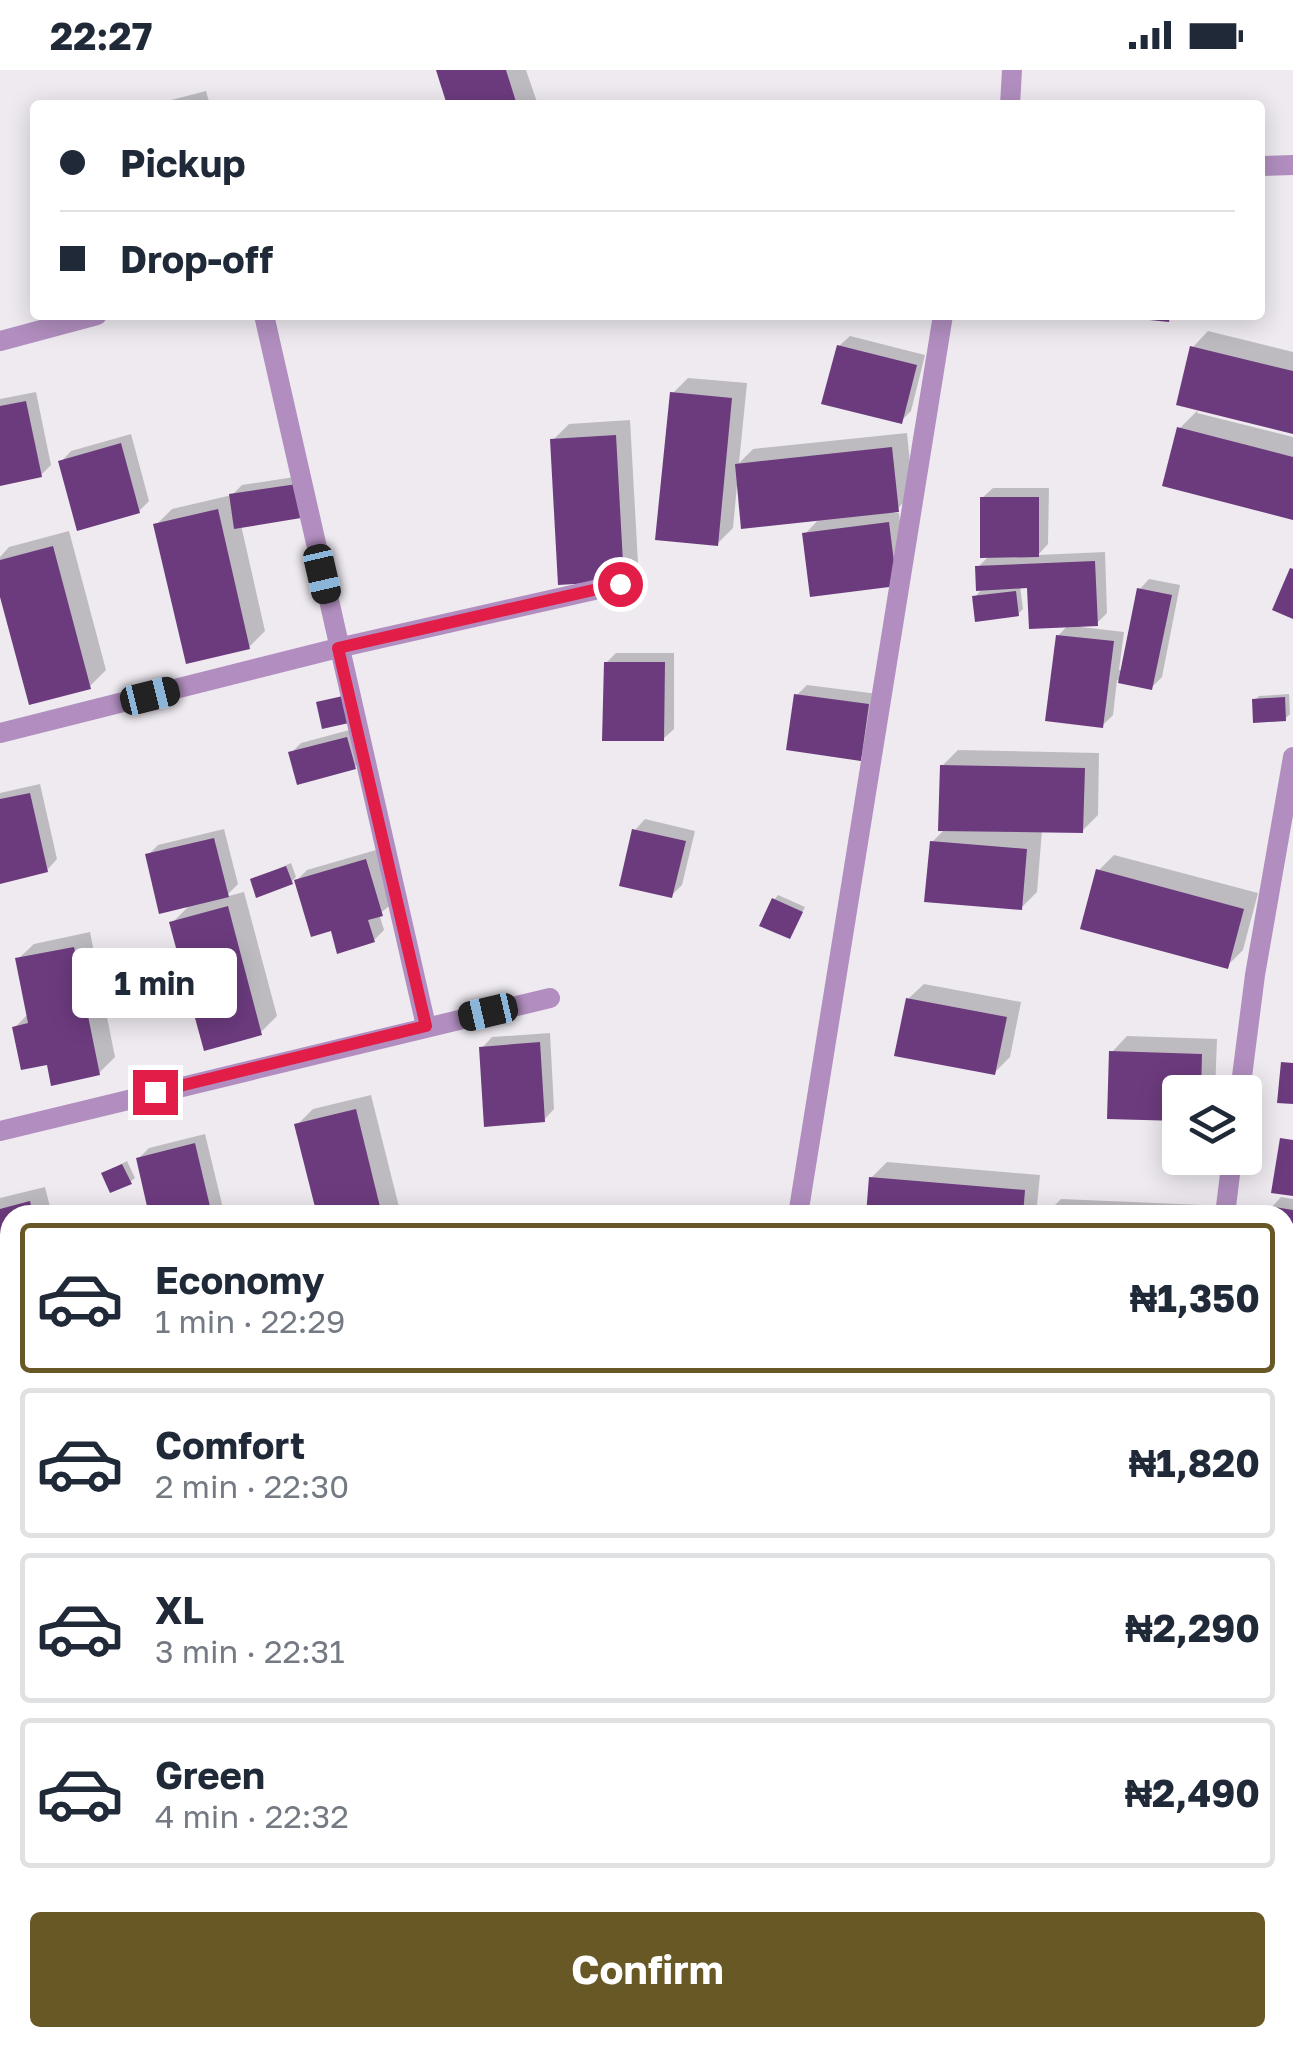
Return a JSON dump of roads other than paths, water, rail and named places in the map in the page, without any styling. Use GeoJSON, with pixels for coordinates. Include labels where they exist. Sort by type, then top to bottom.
{"type":"FeatureCollection","features":[{"type":"Feature","properties":{"kind":"street"},"geometry":{"type":"LineString","coordinates":[[1010,100],[1012,70]]}},
{"type":"Feature","properties":{"kind":"street"},"geometry":{"type":"LineString","coordinates":[[1265,166],[1293,166]]}},
{"type":"Feature","properties":{"kind":"street"},"geometry":{"type":"LineString","coordinates":[[0,341],[79,320]]}},
{"type":"Feature","properties":{"kind":"street"},"geometry":{"type":"LineString","coordinates":[[265,320],[426,1026]]}},
{"type":"Feature","properties":{"kind":"street"},"geometry":{"type":"LineString","coordinates":[[800,1205],[942,320]]}},
{"type":"Feature","properties":{"kind":"street"},"geometry":{"type":"LineString","coordinates":[[0,733],[338,648],[620,584]]}},
{"type":"Feature","properties":{"kind":"street"},"geometry":{"type":"LineString","coordinates":[[1242,1075],[1293,757]]}},
{"type":"Feature","properties":{"kind":"street"},"geometry":{"type":"LineString","coordinates":[[0,1131],[550,998]]}},
{"type":"Feature","properties":{"kind":"street"},"geometry":{"type":"LineString","coordinates":[[1225,1205],[1230,1175]]}}]}
